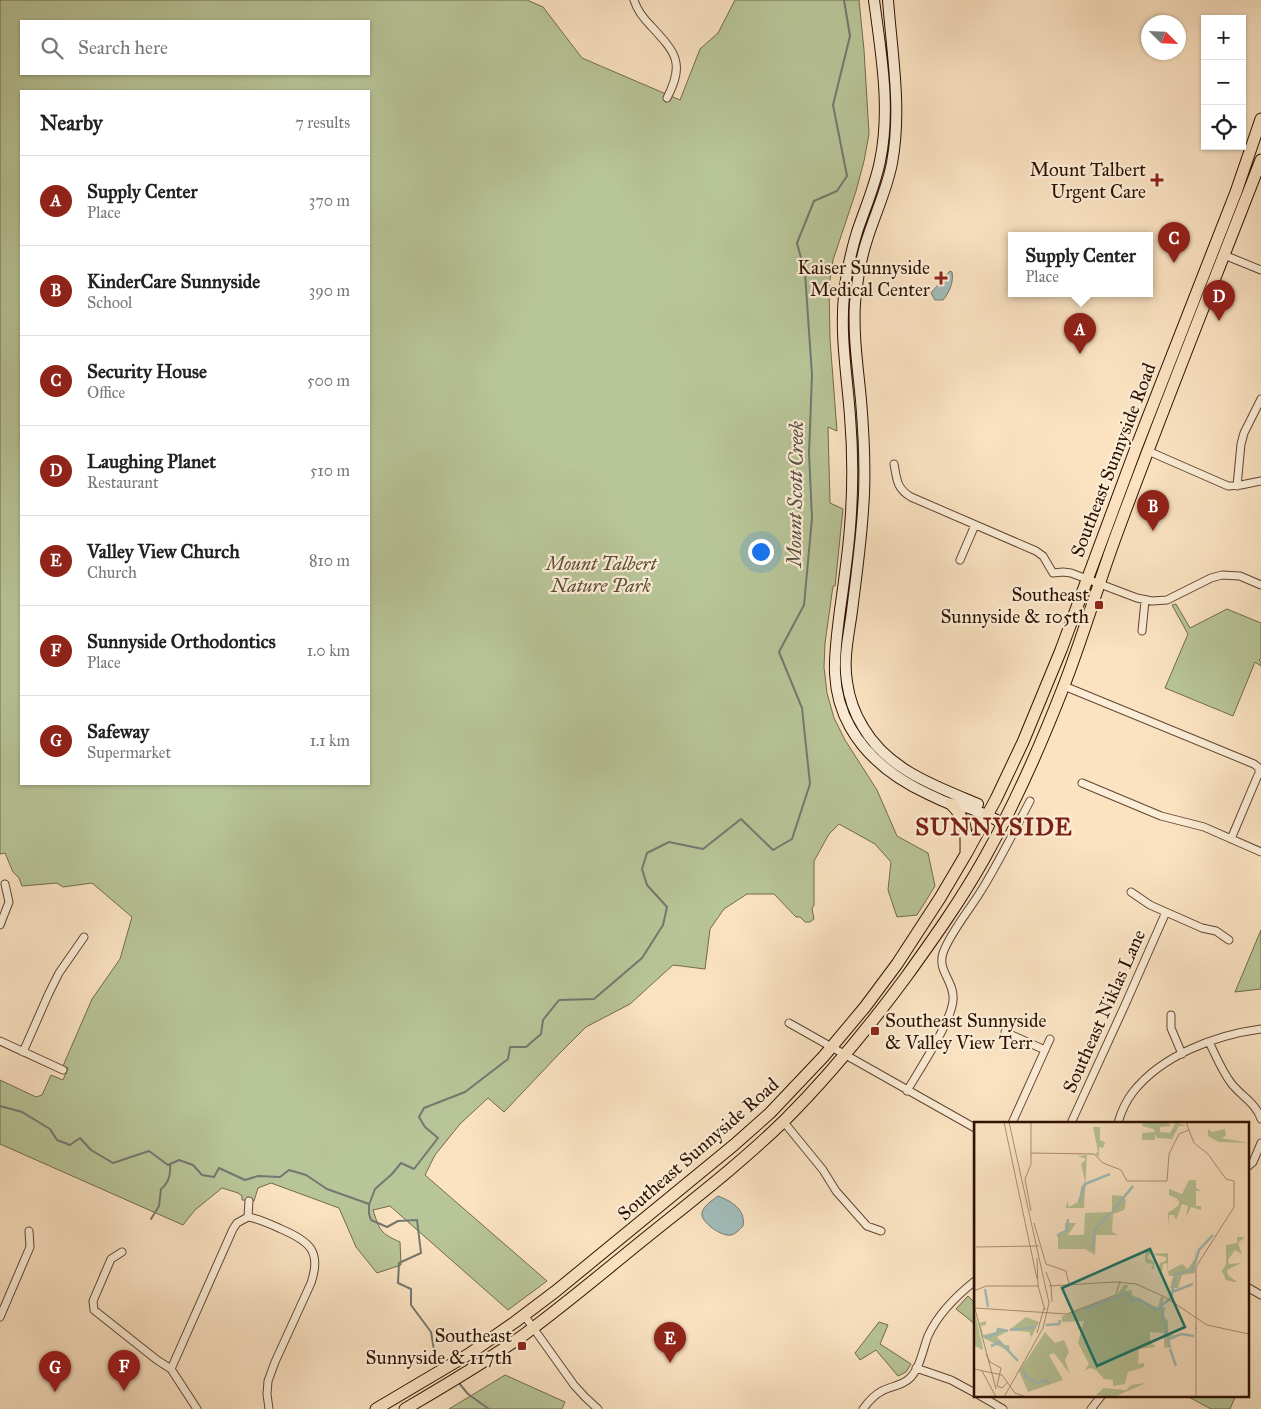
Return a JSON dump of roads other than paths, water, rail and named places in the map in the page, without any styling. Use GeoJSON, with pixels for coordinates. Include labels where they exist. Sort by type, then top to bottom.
{"type":"FeatureCollection","features":[{"type":"Feature","properties":{"kind":"main road"},"geometry":{"type":"LineString","coordinates":[[874,0],[885,110],[882,148],[876,178],[857,232],[848,265],[843,314],[852,464],[850,526],[834,652],[838,698],[849,726],[866,749],[898,778],[914,788],[951,804],[989,813]]}},
{"type":"Feature","properties":{"kind":"main road"},"geometry":{"type":"LineString","coordinates":[[888,0],[895,82],[896,137],[892,165],[866,242],[860,266],[855,305],[855,341],[864,440],[864,498],[859,555],[846,653],[847,683],[853,706],[863,727],[879,748],[897,765],[913,776],[1005,820]]}},
{"type":"Feature","properties":{"kind":"main road"},"geometry":{"type":"LineString","coordinates":[[876,16],[884,28],[888,78],[895,82]]}},
{"type":"Feature","properties":{"kind":"main road","name":"Southeast Sunnyside Road"},"geometry":{"type":"LineString","coordinates":[[376,1409],[469,1354],[524,1315],[734,1146],[790,1093],[832,1047],[897,964],[966,854],[989,813],[1016,757],[1061,650],[1072,616],[1088,579],[1147,419],[1236,192],[1261,119]]}},
{"type":"Feature","properties":{"kind":"main road","name":"Southeast Sunnyside Road"},"geometry":{"type":"LineString","coordinates":[[406,1409],[476,1366],[533,1327],[569,1300],[749,1153],[825,1078],[875,1019],[930,945],[970,882],[1005,820],[1029,770],[1064,686],[1099,583],[1178,369],[1261,160]]}},
{"type":"Feature","properties":{"kind":"main road"},"geometry":{"type":"LineString","coordinates":[[1178,340],[1181,348],[1174,365],[1178,369]]}},
{"type":"Feature","properties":{"kind":"main road"},"geometry":{"type":"LineString","coordinates":[[1147,419],[1150,429],[1143,446],[1148,451]]}},
{"type":"Feature","properties":{"kind":"main road"},"geometry":{"type":"LineString","coordinates":[[1061,650],[1064,663],[1058,680],[1064,686]]}},
{"type":"Feature","properties":{"kind":"main road"},"geometry":{"type":"LineString","coordinates":[[951,804],[961,814],[964,824],[966,854]]}},
{"type":"Feature","properties":{"kind":"street"},"geometry":{"type":"LineString","coordinates":[[634,0],[639,12],[669,45],[674,54],[677,73],[667,98]]}},
{"type":"Feature","properties":{"kind":"street"},"geometry":{"type":"LineString","coordinates":[[1224,255],[1261,270]]}},
{"type":"Feature","properties":{"kind":"street"},"geometry":{"type":"LineString","coordinates":[[1238,486],[1241,444],[1244,433],[1261,399]]}},
{"type":"Feature","properties":{"kind":"street"},"geometry":{"type":"LineString","coordinates":[[1148,451],[1228,486],[1261,481]]}},
{"type":"Feature","properties":{"kind":"street"},"geometry":{"type":"LineString","coordinates":[[894,464],[899,485],[903,492],[1040,554],[1053,573],[1067,572],[1146,601],[1161,602],[1211,578],[1222,575],[1240,576],[1261,585]]}},
{"type":"Feature","properties":{"kind":"street"},"geometry":{"type":"LineString","coordinates":[[960,560],[975,525]]}},
{"type":"Feature","properties":{"kind":"street"},"geometry":{"type":"LineString","coordinates":[[1142,631],[1146,601]]}},
{"type":"Feature","properties":{"kind":"street"},"geometry":{"type":"LineString","coordinates":[[1064,686],[1254,764],[1259,768],[1256,782],[1231,839]]}},
{"type":"Feature","properties":{"kind":"street"},"geometry":{"type":"LineString","coordinates":[[1082,783],[1161,816],[1204,827],[1261,852]]}},
{"type":"Feature","properties":{"kind":"street"},"geometry":{"type":"LineString","coordinates":[[907,1091],[940,1034],[952,1007],[954,997],[941,965],[942,955],[995,866],[1030,801]]}},
{"type":"Feature","properties":{"kind":"street"},"geometry":{"type":"LineString","coordinates":[[0,925],[9,902],[6,884]]}},
{"type":"Feature","properties":{"kind":"street","name":"Southeast Niklas Lane"},"geometry":{"type":"LineString","coordinates":[[1131,892],[1150,905],[1202,928],[1216,931],[1229,940]]}},
{"type":"Feature","properties":{"kind":"street","name":"Southeast Niklas Lane"},"geometry":{"type":"LineString","coordinates":[[1071,1122],[1166,912]]}},
{"type":"Feature","properties":{"kind":"street"},"geometry":{"type":"LineString","coordinates":[[22,1052],[59,973],[84,937]]}},
{"type":"Feature","properties":{"kind":"street"},"geometry":{"type":"LineString","coordinates":[[1171,1015],[1171,1028],[1182,1054]]}},
{"type":"Feature","properties":{"kind":"street"},"geometry":{"type":"LineString","coordinates":[[789,1022],[907,1091],[974,1127]]}},
{"type":"Feature","properties":{"kind":"street"},"geometry":{"type":"LineString","coordinates":[[1118,1122],[1132,1093],[1158,1068],[1182,1054],[1209,1042],[1240,1032],[1261,1029]]}},
{"type":"Feature","properties":{"kind":"street"},"geometry":{"type":"LineString","coordinates":[[1005,1032],[1045,1050]]}},
{"type":"Feature","properties":{"kind":"street"},"geometry":{"type":"LineString","coordinates":[[1012,1122],[1050,1038]]}},
{"type":"Feature","properties":{"kind":"street"},"geometry":{"type":"LineString","coordinates":[[0,1041],[63,1070]]}},
{"type":"Feature","properties":{"kind":"street"},"geometry":{"type":"LineString","coordinates":[[1209,1042],[1224,1073],[1233,1085],[1253,1104],[1261,1119]]}},
{"type":"Feature","properties":{"kind":"street"},"geometry":{"type":"LineString","coordinates":[[783,1121],[823,1170],[836,1190],[867,1226],[881,1231]]}},
{"type":"Feature","properties":{"kind":"street"},"geometry":{"type":"LineString","coordinates":[[1248,1167],[1253,1162],[1261,1143]]}},
{"type":"Feature","properties":{"kind":"street"},"geometry":{"type":"LineString","coordinates":[[248,1217],[249,1202]]}},
{"type":"Feature","properties":{"kind":"street"},"geometry":{"type":"LineString","coordinates":[[171,1369],[233,1229],[237,1223],[248,1217],[256,1218],[298,1236],[305,1241],[310,1247],[316,1262],[311,1283],[268,1381],[266,1394],[269,1409]]}},
{"type":"Feature","properties":{"kind":"street"},"geometry":{"type":"LineString","coordinates":[[0,1315],[30,1247],[29,1230]]}},
{"type":"Feature","properties":{"kind":"street"},"geometry":{"type":"LineString","coordinates":[[122,1252],[111,1259],[93,1301],[94,1310],[171,1369],[197,1409]]}},
{"type":"Feature","properties":{"kind":"street"},"geometry":{"type":"LineString","coordinates":[[863,1409],[870,1400],[883,1390],[910,1378],[939,1316],[974,1282]]}},
{"type":"Feature","properties":{"kind":"street"},"geometry":{"type":"LineString","coordinates":[[1248,1288],[1261,1295]]}},
{"type":"Feature","properties":{"kind":"street"},"geometry":{"type":"LineString","coordinates":[[524,1315],[574,1385],[598,1409]]}},
{"type":"Feature","properties":{"kind":"street"},"geometry":{"type":"LineString","coordinates":[[916,1368],[951,1380],[974,1392]]}},
{"type":"Feature","properties":{"kind":"street"},"geometry":{"type":"LineString","coordinates":[[981,1396],[1003,1409]]}},
{"type":"Feature","properties":{"kind":"street"},"geometry":{"type":"LineString","coordinates":[[1091,1409],[1101,1396]]}},
{"type":"Feature","properties":{"kind":"water"},"geometry":{"type":"Polygon","coordinates":[[[950,271],[952,272],[952,283],[949,291],[943,300],[935,300],[931,293],[950,271]]]}},
{"type":"Feature","properties":{"kind":"water"},"geometry":{"type":"Polygon","coordinates":[[[718,1196],[736,1206],[742,1215],[743,1226],[733,1234],[722,1234],[704,1221],[702,1217],[704,1208],[718,1196]]]}},
{"type":"Feature","properties":{"kind":"waterway","name":"Mount Scott Creek"},"geometry":{"type":"LineString","coordinates":[[442,1364],[435,1356],[431,1332],[411,1305],[411,1289],[398,1283],[399,1263],[421,1253],[417,1220],[398,1221],[387,1227],[371,1220],[369,1214],[369,1205],[375,1189],[401,1163],[414,1169],[438,1138],[425,1127],[419,1117],[424,1108],[465,1092],[508,1059],[510,1047],[526,1047],[541,1034],[543,1020],[559,1000],[594,999],[642,958],[663,925],[667,907],[647,885],[642,869],[647,853],[669,842],[703,849],[741,819],[773,850],[792,839],[810,784],[802,708],[779,652],[804,605],[812,518],[809,453],[812,375],[805,273],[797,243],[814,201],[837,191],[847,176],[833,105],[850,36],[844,0]]}},
{"type":"Feature","properties":{"kind":"waterway"},"geometry":{"type":"LineString","coordinates":[[0,1106],[22,1112],[50,1129],[57,1140],[70,1145],[80,1138],[91,1150],[113,1163],[149,1151],[168,1165],[179,1160],[193,1165],[202,1175],[214,1177],[219,1168],[245,1180],[258,1176],[280,1177],[289,1170],[306,1175],[327,1189],[369,1204]]}},
{"type":"Feature","properties":{"kind":"waterway"},"geometry":{"type":"LineString","coordinates":[[151,1219],[159,1206],[161,1189],[169,1178],[170,1164]]}},
{"type":"Feature","properties":{"kind":"waterway","name":"Mount Scott Creek"},"geometry":{"type":"LineString","coordinates":[[459,1383],[468,1394],[489,1409]]}},
{"type":"Feature","properties":{"kind":"place","name":"Mount Talbert Urgent Care"},"geometry":{"type":"Point","coordinates":[1157,180]}},
{"type":"Feature","properties":{"kind":"place","name":"Security House"},"geometry":{"type":"Point","coordinates":[1174,263]}},
{"type":"Feature","properties":{"kind":"place","name":"Kaiser Sunnyside Medical Center"},"geometry":{"type":"Point","coordinates":[941,278]}},
{"type":"Feature","properties":{"kind":"place","name":"Laughing Planet"},"geometry":{"type":"Point","coordinates":[1219,321]}},
{"type":"Feature","properties":{"kind":"place","name":"Supply Center"},"geometry":{"type":"Point","coordinates":[1080,354]}},
{"type":"Feature","properties":{"kind":"place","name":"KinderCare Sunnyside"},"geometry":{"type":"Point","coordinates":[1153,531]}},
{"type":"Feature","properties":{"kind":"place","name":"Southeast Sunnyside & 105th"},"geometry":{"type":"Point","coordinates":[1099,605]}},
{"type":"Feature","properties":{"kind":"place","name":"Southeast Sunnyside & Valley View Terr"},"geometry":{"type":"Point","coordinates":[875,1031]}},
{"type":"Feature","properties":{"kind":"place","name":"Southeast Sunnyside & 117th"},"geometry":{"type":"Point","coordinates":[522,1346]}},
{"type":"Feature","properties":{"kind":"place","name":"Valley View Church"},"geometry":{"type":"Point","coordinates":[670,1363]}},
{"type":"Feature","properties":{"kind":"place","name":"Sunnyside Orthodontics"},"geometry":{"type":"Point","coordinates":[124,1391]}},
{"type":"Feature","properties":{"kind":"place","name":"Safeway"},"geometry":{"type":"Point","coordinates":[55,1392]}},
{"type":"Feature","properties":{"kind":"district","name":"SUNNYSIDE"},"geometry":{"type":"Point","coordinates":[994,827]}},
{"type":"Feature","properties":{"kind":"park label","name":"Mount Talbert Nature Park"},"geometry":{"type":"Point","coordinates":[601,574]}}]}
